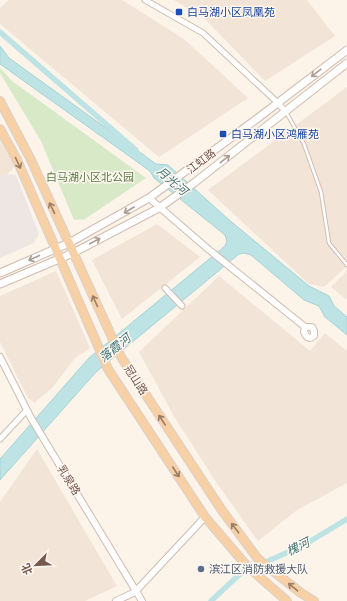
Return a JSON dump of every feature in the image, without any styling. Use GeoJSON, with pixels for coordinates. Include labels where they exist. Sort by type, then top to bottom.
{"type":"FeatureCollection","features":[{"type":"Feature","properties":{"kind":"main road","name":"江虹路"},"geometry":{"type":"LineString","coordinates":[[0,273],[69,243],[149,198],[184,174],[347,50]]}},
{"type":"Feature","properties":{"kind":"main road","name":"江虹路"},"geometry":{"type":"LineString","coordinates":[[0,284],[73,253],[159,208],[194,183],[347,63]]}},
{"type":"Feature","properties":{"kind":"main road","name":"冠山路"},"geometry":{"type":"LineString","coordinates":[[0,102],[30,160],[121,357],[221,509],[258,559],[301,594],[314,601]]}},
{"type":"Feature","properties":{"kind":"main road","name":"冠山路"},"geometry":{"type":"LineString","coordinates":[[0,128],[17,160],[108,369],[205,517],[247,566],[287,601]]}},
{"type":"Feature","properties":{"kind":"street"},"geometry":{"type":"LineString","coordinates":[[145,0],[203,33],[285,111]]}},
{"type":"Feature","properties":{"kind":"street"},"geometry":{"type":"LineString","coordinates":[[149,198],[208,249],[305,327]]}},
{"type":"Feature","properties":{"kind":"street"},"geometry":{"type":"LineString","coordinates":[[165,288],[182,306]]}},
{"type":"Feature","properties":{"kind":"street","name":"乳泉路"},"geometry":{"type":"LineString","coordinates":[[0,357],[31,418],[142,601]]}},
{"type":"Feature","properties":{"kind":"street"},"geometry":{"type":"LineString","coordinates":[[0,439],[27,410]]}},
{"type":"Feature","properties":{"kind":"street"},"geometry":{"type":"LineString","coordinates":[[116,601],[136,592],[205,517]]}},
{"type":"Feature","properties":{"kind":"lane"},"geometry":{"type":"LineString","coordinates":[[285,111],[304,144],[321,192],[329,243],[347,265]]}},
{"type":"Feature","properties":{"kind":"shaded area"},"geometry":{"type":"Polygon","coordinates":[[[9,0],[122,0],[184,39],[248,98],[159,157],[0,24],[0,8],[9,0]]]}},
{"type":"Feature","properties":{"kind":"shaded area"},"geometry":{"type":"Polygon","coordinates":[[[174,0],[307,0],[335,36],[265,81],[204,18],[174,0]]]}},
{"type":"Feature","properties":{"kind":"shaded area","name":"白马湖小区鸿雁苑"},"geometry":{"type":"Polygon","coordinates":[[[347,87],[347,266],[324,287],[309,284],[208,190],[347,87]]]}},
{"type":"Feature","properties":{"kind":"shaded area"},"geometry":{"type":"Polygon","coordinates":[[[0,141],[15,167],[7,174],[0,177],[0,141]]]}},
{"type":"Feature","properties":{"kind":"shaded area"},"geometry":{"type":"Polygon","coordinates":[[[7,174],[16,175],[39,234],[34,243],[0,258],[0,177],[7,174]]]}},
{"type":"Feature","properties":{"kind":"shaded area"},"geometry":{"type":"Polygon","coordinates":[[[157,224],[200,257],[122,319],[92,260],[157,224]]]}},
{"type":"Feature","properties":{"kind":"shaded area"},"geometry":{"type":"Polygon","coordinates":[[[56,271],[90,348],[75,358],[52,388],[34,403],[28,398],[0,342],[0,296],[56,271]]]}},
{"type":"Feature","properties":{"kind":"shaded area"},"geometry":{"type":"Polygon","coordinates":[[[347,271],[347,300],[331,287],[347,271]]]}},
{"type":"Feature","properties":{"kind":"shaded area"},"geometry":{"type":"Polygon","coordinates":[[[219,276],[310,351],[325,333],[347,351],[347,483],[297,510],[258,541],[216,482],[175,418],[139,352],[219,276]]]}},
{"type":"Feature","properties":{"kind":"shaded area"},"geometry":{"type":"Polygon","coordinates":[[[37,449],[117,586],[85,601],[0,601],[0,502],[37,449]]]}},
{"type":"Feature","properties":{"kind":"green space","name":"白马湖小区北公园"},"geometry":{"type":"Polygon","coordinates":[[[0,68],[12,81],[146,178],[85,219],[74,220],[41,141],[0,73],[0,68]]]}},
{"type":"Feature","properties":{"kind":"water","name":"落霞河"},"geometry":{"type":"Polygon","coordinates":[[[0,46],[9,58],[156,164],[168,165],[228,219],[309,286],[329,296],[334,306],[347,317],[347,335],[325,317],[319,306],[304,300],[251,255],[244,253],[239,254],[96,372],[0,480],[0,459],[89,358],[225,246],[227,241],[225,235],[154,178],[150,171],[0,64],[0,46]]]}},
{"type":"Feature","properties":{"kind":"waterway","name":"月光河"},"geometry":{"type":"LineString","coordinates":[[0,32],[136,150]]}},
{"type":"Feature","properties":{"kind":"waterway","name":"槐河"},"geometry":{"type":"LineString","coordinates":[[211,601],[241,573],[304,545],[347,519]]}},
{"type":"Feature","properties":{"kind":"place","name":"白马湖小区凤凰苑"},"geometry":{"type":"Point","coordinates":[179,12]}},
{"type":"Feature","properties":{"kind":"place","name":"白马湖小区鸿雁苑"},"geometry":{"type":"Point","coordinates":[223,134]}},
{"type":"Feature","properties":{"kind":"place","name":"滨江区消防救援大队"},"geometry":{"type":"Point","coordinates":[201,569]}}]}
